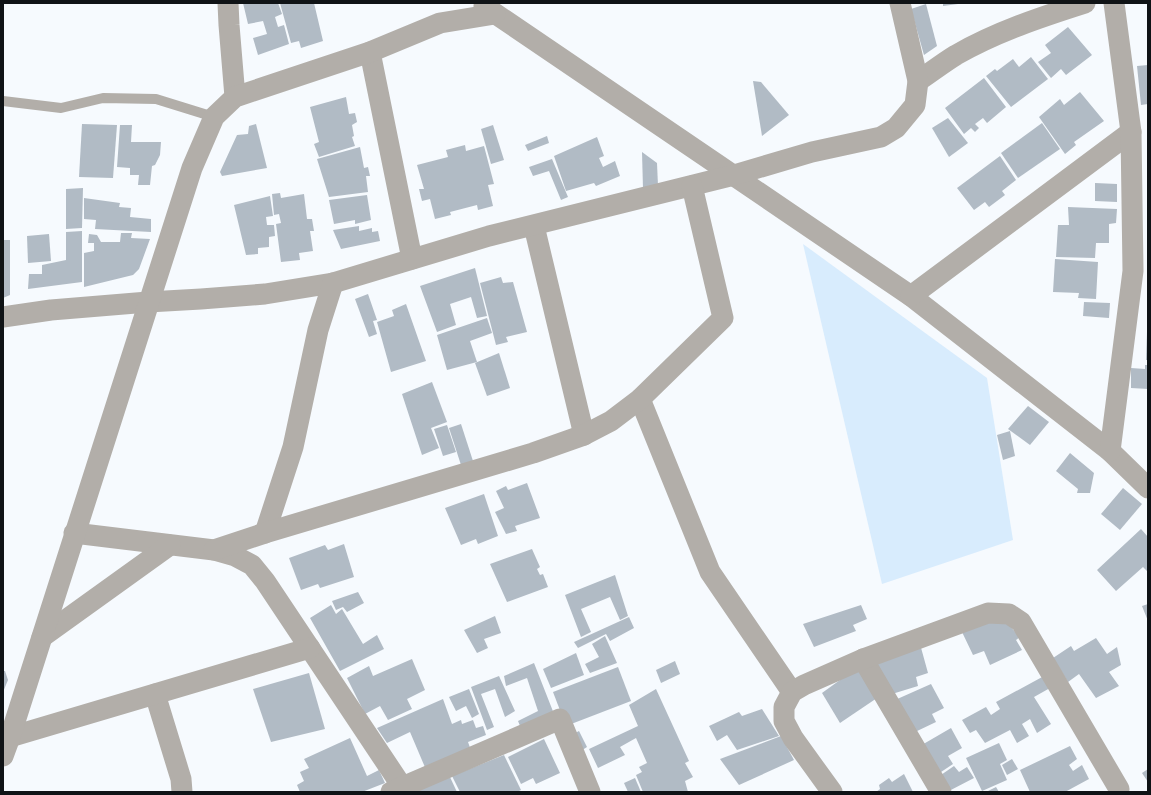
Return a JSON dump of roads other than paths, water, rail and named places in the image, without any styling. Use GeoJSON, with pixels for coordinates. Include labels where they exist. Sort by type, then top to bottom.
{"type":"FeatureCollection","features":[{"type":"Feature","properties":{"kind":"street"},"geometry":{"type":"LineString","coordinates":[[228,3],[236,97]]}},
{"type":"Feature","properties":{"kind":"street"},"geometry":{"type":"LineString","coordinates":[[3,318],[51,310],[148,302],[201,300],[265,294],[333,283],[489,236],[692,186],[812,152],[880,137],[896,128],[915,105],[918,82],[900,3]]}},
{"type":"Feature","properties":{"kind":"street"},"geometry":{"type":"LineString","coordinates":[[918,82],[955,56],[994,36],[1041,17],[1085,3]]}},
{"type":"Feature","properties":{"kind":"street"},"geometry":{"type":"LineString","coordinates":[[1110,451],[1141,270],[1131,132],[1114,3]]}},
{"type":"Feature","properties":{"kind":"street"},"geometry":{"type":"LineString","coordinates":[[3,756],[192,168],[214,117],[236,97],[370,52],[440,23],[487,9],[912,296],[1110,451],[1148,488]]}},
{"type":"Feature","properties":{"kind":"street"},"geometry":{"type":"LineString","coordinates":[[370,52],[412,259]]}},
{"type":"Feature","properties":{"kind":"street"},"geometry":{"type":"LineString","coordinates":[[912,296],[1131,132]]}},
{"type":"Feature","properties":{"kind":"street"},"geometry":{"type":"LineString","coordinates":[[214,550],[265,533],[533,454],[584,435],[611,421],[640,399],[723,318],[692,186]]}},
{"type":"Feature","properties":{"kind":"street"},"geometry":{"type":"LineString","coordinates":[[534,226],[584,435]]}},
{"type":"Feature","properties":{"kind":"street"},"geometry":{"type":"LineString","coordinates":[[265,533],[293,447],[318,330],[333,283]]}},
{"type":"Feature","properties":{"kind":"street"},"geometry":{"type":"LineString","coordinates":[[640,399],[710,572],[792,692]]}},
{"type":"Feature","properties":{"kind":"street"},"geometry":{"type":"LineString","coordinates":[[74,533],[214,550],[235,556],[252,565],[265,581],[310,648],[397,790],[560,719],[590,792]]}},
{"type":"Feature","properties":{"kind":"street"},"geometry":{"type":"LineString","coordinates":[[42,637],[170,545]]}},
{"type":"Feature","properties":{"kind":"street"},"geometry":{"type":"LineString","coordinates":[[832,792],[793,738],[784,721],[784,707],[792,692],[804,685],[864,659],[988,613],[1009,614],[1021,622],[1117,791]]}},
{"type":"Feature","properties":{"kind":"street"},"geometry":{"type":"LineString","coordinates":[[10,736],[310,648]]}},
{"type":"Feature","properties":{"kind":"street"},"geometry":{"type":"LineString","coordinates":[[864,659],[941,792]]}},
{"type":"Feature","properties":{"kind":"street"},"geometry":{"type":"LineString","coordinates":[[155,694],[182,779],[182,792]]}},
{"type":"Feature","properties":{"kind":"lane"},"geometry":{"type":"LineString","coordinates":[[3,102],[61,108],[103,98],[156,99],[214,117]]}}]}
